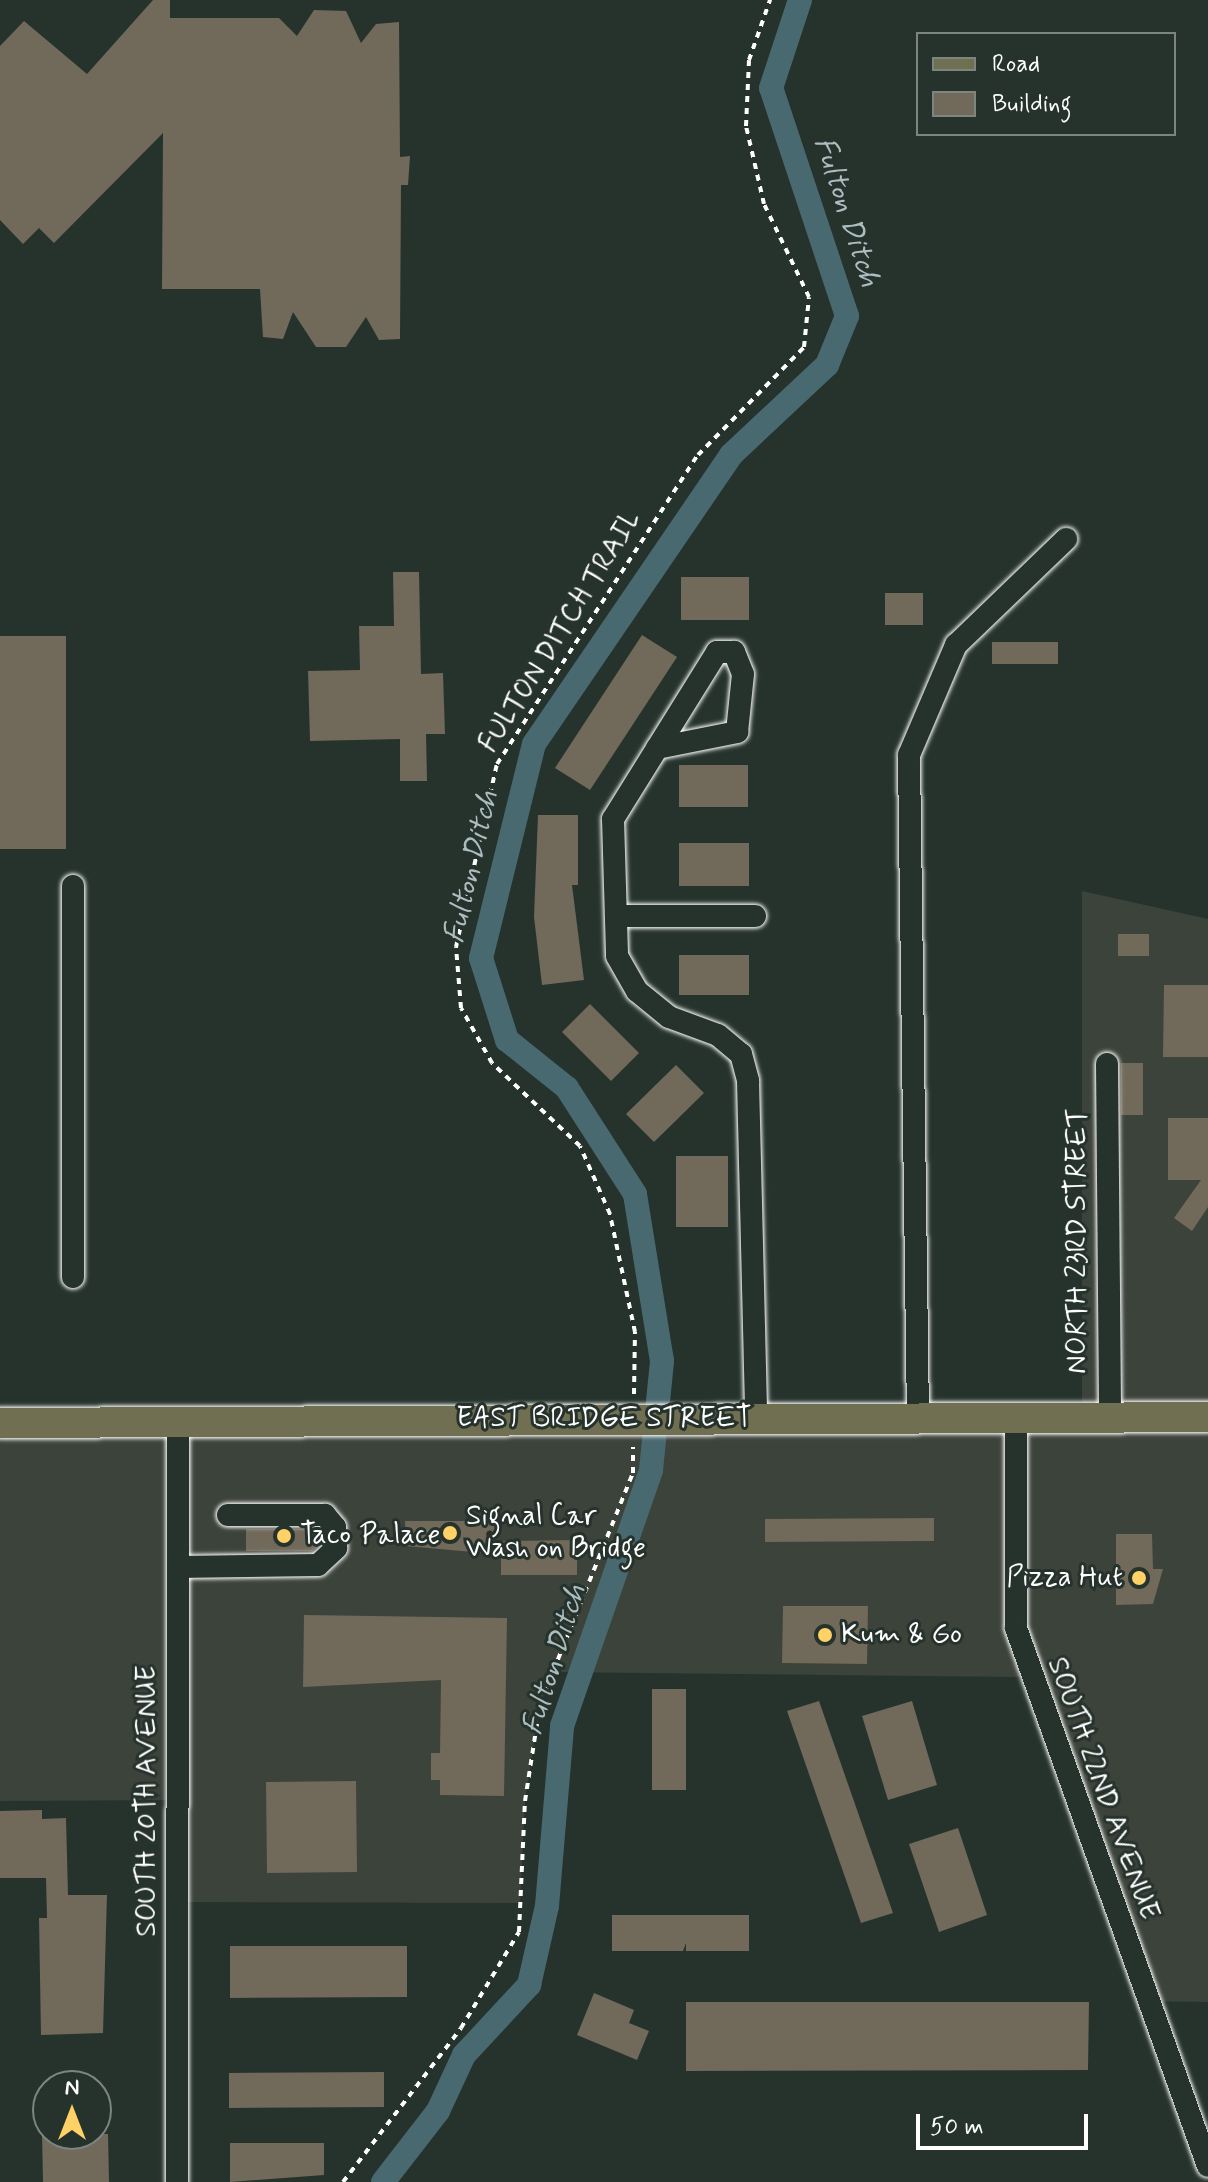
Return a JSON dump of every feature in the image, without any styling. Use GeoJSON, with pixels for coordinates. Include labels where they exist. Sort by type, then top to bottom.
{"type":"FeatureCollection","features":[{"type":"Feature","properties":{"kind":"main road","name":"EAST BRIDGE STREET"},"geometry":{"type":"LineString","coordinates":[[0,1423],[1208,1417]]}},
{"type":"Feature","properties":{"kind":"street"},"geometry":{"type":"LineString","coordinates":[[918,1418],[909,755],[956,645],[1066,539]]}},
{"type":"Feature","properties":{"kind":"street"},"geometry":{"type":"LineString","coordinates":[[657,748],[737,732],[743,674],[734,652],[717,652],[657,748],[613,819],[617,956],[637,991],[669,1017],[718,1035],[741,1054],[748,1081],[756,1419]]}},
{"type":"Feature","properties":{"kind":"street"},"geometry":{"type":"LineString","coordinates":[[73,886],[73,1277]]}},
{"type":"Feature","properties":{"kind":"street"},"geometry":{"type":"LineString","coordinates":[[616,916],[755,916]]}},
{"type":"Feature","properties":{"kind":"street","name":"NORTH 23RD STREET"},"geometry":{"type":"LineString","coordinates":[[1107,1064],[1110,1418]]}},
{"type":"Feature","properties":{"kind":"street","name":"SOUTH 22ND AVENUE"},"geometry":{"type":"LineString","coordinates":[[1016,1418],[1016,1628],[1208,2166]]}},
{"type":"Feature","properties":{"kind":"street","name":"SOUTH 20TH AVENUE"},"geometry":{"type":"LineString","coordinates":[[177,2182],[178,1421]]}},
{"type":"Feature","properties":{"kind":"street"},"geometry":{"type":"LineString","coordinates":[[178,1567],[318,1565],[336,1548],[335,1527],[325,1515],[228,1515]]}},
{"type":"Feature","properties":{"kind":"path","name":"FULTON DITCH TRAIL"},"geometry":{"type":"LineString","coordinates":[[343,2182],[461,2028],[519,1932],[525,1801],[540,1704],[633,1473],[638,1419],[635,1332],[610,1214],[580,1146],[492,1063],[461,1008],[456,947],[497,764],[698,455],[804,347],[809,297],[764,204],[746,126],[749,60],[770,0]]}},
{"type":"Feature","properties":{"kind":"shaded area"},"geometry":{"type":"Polygon","coordinates":[[[1082,891],[1208,919],[1208,2002],[1147,2001],[1029,1677],[553,1672],[540,1704],[525,1801],[520,1903],[178,1902],[177,1800],[0,1801],[0,1423],[1082,1418],[1082,891]]]}},
{"type":"Feature","properties":{"kind":"building"},"geometry":{"type":"Polygon","coordinates":[[[153,0],[170,0],[170,18],[279,18],[297,36],[314,10],[346,11],[361,43],[376,24],[399,22],[400,157],[410,156],[408,185],[401,185],[400,339],[379,340],[366,317],[346,347],[316,347],[293,312],[283,339],[263,337],[260,289],[162,289],[163,133],[54,243],[39,228],[23,244],[0,220],[0,46],[24,21],[87,74],[153,0]]]}},
{"type":"Feature","properties":{"kind":"building"},"geometry":{"type":"Polygon","coordinates":[[[393,572],[419,572],[421,674],[443,673],[445,734],[426,734],[427,781],[400,781],[400,739],[310,741],[308,671],[360,670],[359,626],[394,626],[393,572]]]}},
{"type":"Feature","properties":{"kind":"building"},"geometry":{"type":"Polygon","coordinates":[[[681,577],[749,577],[749,620],[681,620],[681,577]]]}},
{"type":"Feature","properties":{"kind":"building"},"geometry":{"type":"Polygon","coordinates":[[[885,593],[923,593],[923,625],[885,625],[885,593]]]}},
{"type":"Feature","properties":{"kind":"building"},"geometry":{"type":"Polygon","coordinates":[[[642,635],[677,657],[590,790],[555,768],[642,635]]]}},
{"type":"Feature","properties":{"kind":"building"},"geometry":{"type":"Polygon","coordinates":[[[0,636],[66,636],[66,849],[0,849],[0,636]]]}},
{"type":"Feature","properties":{"kind":"building"},"geometry":{"type":"Polygon","coordinates":[[[992,642],[1058,642],[1058,664],[992,664],[992,642]]]}},
{"type":"Feature","properties":{"kind":"building"},"geometry":{"type":"Polygon","coordinates":[[[679,765],[748,765],[748,807],[679,807],[679,765]]]}},
{"type":"Feature","properties":{"kind":"building"},"geometry":{"type":"Polygon","coordinates":[[[538,815],[578,815],[578,885],[572,885],[584,980],[542,985],[534,917],[538,815]]]}},
{"type":"Feature","properties":{"kind":"building"},"geometry":{"type":"Polygon","coordinates":[[[679,843],[749,843],[749,886],[679,886],[679,843]]]}},
{"type":"Feature","properties":{"kind":"building"},"geometry":{"type":"Polygon","coordinates":[[[1118,934],[1149,934],[1149,956],[1118,956],[1118,934]]]}},
{"type":"Feature","properties":{"kind":"building"},"geometry":{"type":"Polygon","coordinates":[[[679,955],[749,955],[749,995],[679,995],[679,955]]]}},
{"type":"Feature","properties":{"kind":"building"},"geometry":{"type":"Polygon","coordinates":[[[1164,985],[1208,985],[1208,1057],[1163,1057],[1164,985]]]}},
{"type":"Feature","properties":{"kind":"building"},"geometry":{"type":"Polygon","coordinates":[[[590,1004],[639,1053],[611,1081],[562,1032],[590,1004]]]}},
{"type":"Feature","properties":{"kind":"building"},"geometry":{"type":"Polygon","coordinates":[[[1121,1063],[1143,1063],[1143,1115],[1121,1115],[1121,1063]]]}},
{"type":"Feature","properties":{"kind":"building"},"geometry":{"type":"Polygon","coordinates":[[[676,1065],[704,1093],[654,1142],[626,1114],[676,1065]]]}},
{"type":"Feature","properties":{"kind":"building"},"geometry":{"type":"Polygon","coordinates":[[[1168,1118],[1208,1118],[1208,1207],[1192,1231],[1174,1218],[1201,1180],[1168,1180],[1168,1118]]]}},
{"type":"Feature","properties":{"kind":"building"},"geometry":{"type":"Polygon","coordinates":[[[676,1156],[728,1156],[728,1227],[676,1227],[676,1156]]]}},
{"type":"Feature","properties":{"kind":"building","name":"Kum & Go"},"geometry":{"type":"Polygon","coordinates":[[[934,1518],[934,1541],[765,1542],[765,1519],[934,1518]]]}},
{"type":"Feature","properties":{"kind":"building","name":"Signal Car Wash on Bridge"},"geometry":{"type":"Polygon","coordinates":[[[405,1521],[495,1521],[495,1554],[406,1546],[405,1521]]]}},
{"type":"Feature","properties":{"kind":"building","name":"Taco Palace"},"geometry":{"type":"Polygon","coordinates":[[[246,1529],[318,1529],[321,1543],[312,1551],[246,1551],[246,1529]]]}},
{"type":"Feature","properties":{"kind":"building","name":"Pizza Hut"},"geometry":{"type":"Polygon","coordinates":[[[1116,1534],[1152,1534],[1153,1569],[1163,1569],[1153,1604],[1116,1605],[1116,1534]]]}},
{"type":"Feature","properties":{"kind":"building"},"geometry":{"type":"Polygon","coordinates":[[[577,1540],[577,1575],[501,1575],[501,1541],[577,1540]]]}},
{"type":"Feature","properties":{"kind":"building","name":"Kum & Go"},"geometry":{"type":"Polygon","coordinates":[[[783,1606],[868,1606],[867,1664],[782,1663],[783,1606]]]}},
{"type":"Feature","properties":{"kind":"building"},"geometry":{"type":"Polygon","coordinates":[[[304,1615],[507,1618],[504,1796],[440,1795],[440,1780],[431,1780],[431,1753],[440,1753],[441,1680],[303,1687],[304,1615]]]}},
{"type":"Feature","properties":{"kind":"building"},"geometry":{"type":"Polygon","coordinates":[[[652,1689],[686,1689],[686,1790],[652,1790],[652,1689]]]}},
{"type":"Feature","properties":{"kind":"building"},"geometry":{"type":"Polygon","coordinates":[[[819,1701],[893,1913],[861,1923],[787,1711],[819,1701]]]}},
{"type":"Feature","properties":{"kind":"building"},"geometry":{"type":"Polygon","coordinates":[[[912,1701],[937,1785],[888,1800],[862,1716],[912,1701]]]}},
{"type":"Feature","properties":{"kind":"building"},"geometry":{"type":"Polygon","coordinates":[[[356,1781],[357,1872],[267,1873],[266,1782],[356,1781]]]}},
{"type":"Feature","properties":{"kind":"building"},"geometry":{"type":"Polygon","coordinates":[[[42,1810],[42,1819],[66,1818],[68,1895],[107,1895],[103,2033],[41,2035],[39,1918],[47,1918],[46,1878],[0,1878],[0,1811],[42,1810]]]}},
{"type":"Feature","properties":{"kind":"building"},"geometry":{"type":"Polygon","coordinates":[[[958,1828],[987,1915],[939,1932],[909,1844],[958,1828]]]}},
{"type":"Feature","properties":{"kind":"building"},"geometry":{"type":"Polygon","coordinates":[[[612,1915],[749,1915],[749,1951],[686,1951],[686,1943],[683,1951],[612,1951],[612,1915]]]}},
{"type":"Feature","properties":{"kind":"building"},"geometry":{"type":"Polygon","coordinates":[[[230,1946],[407,1946],[407,1997],[230,1998],[230,1946]]]}},
{"type":"Feature","properties":{"kind":"building"},"geometry":{"type":"Polygon","coordinates":[[[594,1993],[634,2010],[629,2023],[649,2031],[637,2060],[577,2035],[594,1993]]]}},
{"type":"Feature","properties":{"kind":"building"},"geometry":{"type":"Polygon","coordinates":[[[686,2002],[1089,2002],[1088,2070],[686,2071],[686,2002]]]}},
{"type":"Feature","properties":{"kind":"building"},"geometry":{"type":"Polygon","coordinates":[[[384,2072],[384,2107],[229,2108],[229,2073],[384,2072]]]}},
{"type":"Feature","properties":{"kind":"building"},"geometry":{"type":"Polygon","coordinates":[[[230,2143],[324,2143],[324,2175],[230,2182],[230,2143]]]}},
{"type":"Feature","properties":{"kind":"building"},"geometry":{"type":"Polygon","coordinates":[[[42,2150],[108,2150],[109,2182],[43,2182],[42,2150]]]}},
{"type":"Feature","properties":{"kind":"waterway","name":"Fulton Ditch"},"geometry":{"type":"LineString","coordinates":[[383,2182],[438,2111],[464,2055],[529,1985],[547,1906],[562,1726],[651,1470],[662,1361],[635,1194],[567,1088],[507,1040],[481,958],[534,744],[731,455],[827,365],[847,316],[771,88],[800,0]]}},
{"type":"Feature","properties":{"kind":"place","name":"Signal Car Wash on Bridge"},"geometry":{"type":"Point","coordinates":[450,1533]}},
{"type":"Feature","properties":{"kind":"place","name":"Taco Palace"},"geometry":{"type":"Point","coordinates":[284,1536]}},
{"type":"Feature","properties":{"kind":"place","name":"Pizza Hut"},"geometry":{"type":"Point","coordinates":[1139,1578]}},
{"type":"Feature","properties":{"kind":"place","name":"Kum & Go"},"geometry":{"type":"Point","coordinates":[825,1635]}}]}
